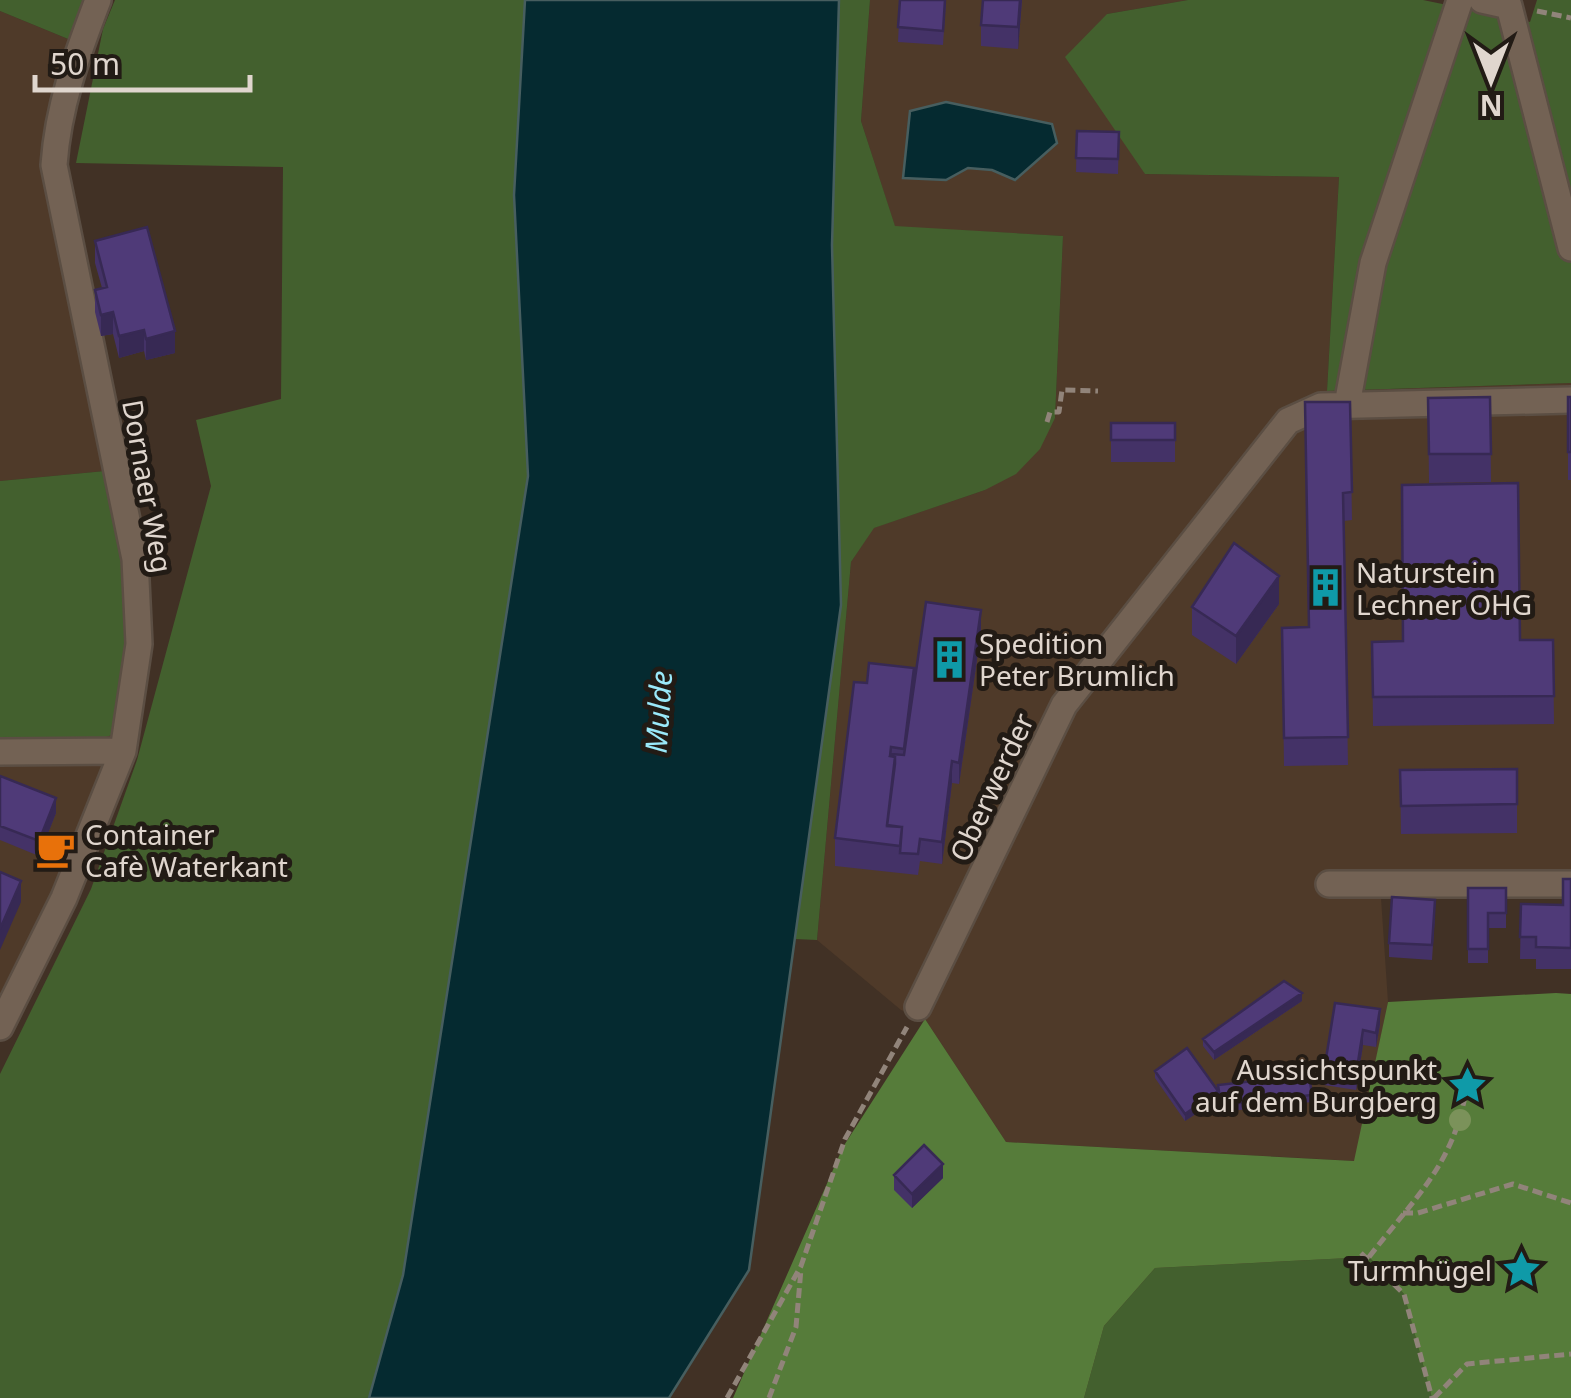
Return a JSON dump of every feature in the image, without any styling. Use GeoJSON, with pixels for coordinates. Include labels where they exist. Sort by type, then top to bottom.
{"type":"FeatureCollection","features":[{"type":"Feature","properties":{"kind":"street","name":"Dornaer Weg"},"geometry":{"type":"LineString","coordinates":[[0,1027],[64,898],[123,752],[139,644],[135,560],[54,165],[57,123],[98,0]]}},
{"type":"Feature","properties":{"kind":"street"},"geometry":{"type":"LineString","coordinates":[[1347,405],[1373,264],[1460,0]]}},
{"type":"Feature","properties":{"kind":"street"},"geometry":{"type":"LineString","coordinates":[[1482,0],[1510,6],[1571,248]]}},
{"type":"Feature","properties":{"kind":"street","name":"Oberwerder"},"geometry":{"type":"LineString","coordinates":[[918,1007],[1064,705],[1288,422],[1321,406],[1571,400]]}},
{"type":"Feature","properties":{"kind":"street"},"geometry":{"type":"LineString","coordinates":[[0,752],[123,752]]}},
{"type":"Feature","properties":{"kind":"street"},"geometry":{"type":"LineString","coordinates":[[1329,884],[1571,884]]}},
{"type":"Feature","properties":{"kind":"path"},"geometry":{"type":"LineString","coordinates":[[1047,422],[1050,412],[1059,412],[1062,390],[1098,392]]}},
{"type":"Feature","properties":{"kind":"path"},"geometry":{"type":"LineString","coordinates":[[728,1398],[801,1266],[845,1139],[918,1007]]}},
{"type":"Feature","properties":{"kind":"path"},"geometry":{"type":"LineString","coordinates":[[1370,1256],[1446,1160],[1460,1128],[1467,1085]]}},
{"type":"Feature","properties":{"kind":"path"},"geometry":{"type":"LineString","coordinates":[[1403,1213],[1418,1213],[1513,1184],[1571,1203]]}},
{"type":"Feature","properties":{"kind":"path"},"geometry":{"type":"LineString","coordinates":[[1362,1253],[1370,1256],[1404,1294],[1433,1398],[1467,1364],[1571,1354]]}},
{"type":"Feature","properties":{"kind":"path"},"geometry":{"type":"LineString","coordinates":[[769,1398],[796,1327],[801,1266]]}},
{"type":"Feature","properties":{"kind":"shaded area"},"geometry":{"type":"Polygon","coordinates":[[[870,0],[1188,0],[1107,14],[1145,174],[1339,177],[1327,391],[1571,383],[1571,895],[1381,898],[1388,1002],[1355,1161],[1006,1142],[925,1019],[901,1010],[817,940],[851,562],[873,528],[985,490],[1055,418],[1063,236],[895,227],[861,121],[870,0]]]}},
{"type":"Feature","properties":{"kind":"shaded area"},"geometry":{"type":"Polygon","coordinates":[[[0,11],[73,41],[48,172],[51,219],[105,471],[0,481],[0,11]]]}},
{"type":"Feature","properties":{"kind":"shaded area"},"geometry":{"type":"Polygon","coordinates":[[[118,733],[42,928],[0,1010],[0,741],[118,733]]]}},
{"type":"Feature","properties":{"kind":"green space"},"geometry":{"type":"Polygon","coordinates":[[[0,0],[89,0],[73,41],[0,11],[0,0]]]}},
{"type":"Feature","properties":{"kind":"green space"},"geometry":{"type":"Polygon","coordinates":[[[115,0],[525,0],[514,195],[528,476],[403,1275],[369,1398],[0,1398],[0,1074],[91,889],[137,760],[211,486],[196,420],[281,399],[283,167],[76,163],[103,29],[115,0]]]}},
{"type":"Feature","properties":{"kind":"green space"},"geometry":{"type":"Polygon","coordinates":[[[839,0],[870,0],[861,121],[895,226],[1063,236],[1055,418],[1040,449],[1016,474],[985,490],[874,528],[851,562],[817,940],[795,939],[841,605],[832,245],[839,0]]]}},
{"type":"Feature","properties":{"kind":"green space"},"geometry":{"type":"Polygon","coordinates":[[[1188,0],[1423,0],[1530,22],[1537,0],[1571,0],[1571,383],[1327,391],[1339,177],[1145,174],[1065,57],[1107,14],[1188,0]]]}},
{"type":"Feature","properties":{"kind":"green space"},"geometry":{"type":"Polygon","coordinates":[[[105,471],[135,559],[118,733],[76,747],[0,741],[0,481],[105,471]]]}},
{"type":"Feature","properties":{"kind":"green space"},"geometry":{"type":"Polygon","coordinates":[[[1571,994],[1571,1398],[1432,1398],[1404,1294],[1369,1257],[1155,1268],[1104,1326],[1084,1398],[733,1398],[843,1147],[925,1019],[1006,1142],[1354,1161],[1388,1002],[1571,994]]]}},
{"type":"Feature","properties":{"kind":"green space"},"geometry":{"type":"Polygon","coordinates":[[[1369,1257],[1404,1294],[1432,1398],[1084,1398],[1104,1326],[1155,1268],[1369,1257]]]}},
{"type":"Feature","properties":{"kind":"water","name":"Mulde"},"geometry":{"type":"Polygon","coordinates":[[[525,0],[839,0],[832,245],[841,605],[749,1270],[669,1398],[369,1398],[403,1275],[528,476],[514,195],[525,0]]]}},
{"type":"Feature","properties":{"kind":"water"},"geometry":{"type":"Polygon","coordinates":[[[946,102],[1052,124],[1057,143],[1015,180],[992,170],[968,168],[946,180],[903,178],[910,111],[946,102]]]}},
{"type":"Feature","properties":{"kind":"building"},"geometry":{"type":"Polygon","coordinates":[[[900,0],[945,0],[943,31],[898,27],[900,0]]]}},
{"type":"Feature","properties":{"kind":"building"},"geometry":{"type":"Polygon","coordinates":[[[983,0],[1020,0],[1018,27],[981,25],[983,0]]]}},
{"type":"Feature","properties":{"kind":"building"},"geometry":{"type":"Polygon","coordinates":[[[1077,131],[1119,132],[1118,159],[1076,158],[1077,131]]]}},
{"type":"Feature","properties":{"kind":"building"},"geometry":{"type":"Polygon","coordinates":[[[147,227],[175,331],[146,339],[144,330],[119,336],[113,312],[101,315],[95,290],[107,287],[95,241],[147,227]]]}},
{"type":"Feature","properties":{"kind":"building"},"geometry":{"type":"Polygon","coordinates":[[[1490,397],[1491,454],[1429,454],[1428,398],[1490,397]]]}},
{"type":"Feature","properties":{"kind":"building"},"geometry":{"type":"Polygon","coordinates":[[[1571,397],[1571,452],[1568,452],[1571,397]]]}},
{"type":"Feature","properties":{"kind":"building","name":"Naturstein Lechner OHG"},"geometry":{"type":"Polygon","coordinates":[[[1305,402],[1350,402],[1352,492],[1343,493],[1348,737],[1284,738],[1282,628],[1309,627],[1305,402]]]}},
{"type":"Feature","properties":{"kind":"building"},"geometry":{"type":"Polygon","coordinates":[[[1111,423],[1175,423],[1175,440],[1111,440],[1111,423]]]}},
{"type":"Feature","properties":{"kind":"building"},"geometry":{"type":"Polygon","coordinates":[[[1518,483],[1520,640],[1553,640],[1554,696],[1373,697],[1372,642],[1403,641],[1402,485],[1518,483]]]}},
{"type":"Feature","properties":{"kind":"building"},"geometry":{"type":"Polygon","coordinates":[[[1234,543],[1279,576],[1236,636],[1192,607],[1234,543]]]}},
{"type":"Feature","properties":{"kind":"building"},"geometry":{"type":"Polygon","coordinates":[[[926,602],[981,610],[959,763],[952,761],[942,842],[920,839],[918,854],[900,853],[902,827],[887,826],[895,764],[895,757],[890,756],[904,755],[926,602]]]}},
{"type":"Feature","properties":{"kind":"building"},"geometry":{"type":"Polygon","coordinates":[[[869,663],[914,668],[904,749],[891,747],[890,756],[895,757],[887,825],[902,827],[900,846],[835,838],[854,682],[867,683],[869,663]]]}},
{"type":"Feature","properties":{"kind":"building"},"geometry":{"type":"Polygon","coordinates":[[[1517,769],[1517,804],[1401,806],[1400,770],[1517,769]]]}},
{"type":"Feature","properties":{"kind":"building"},"geometry":{"type":"Polygon","coordinates":[[[0,776],[56,798],[39,841],[0,826],[0,776]]]}},
{"type":"Feature","properties":{"kind":"building"},"geometry":{"type":"Polygon","coordinates":[[[0,872],[21,881],[0,929],[0,872]]]}},
{"type":"Feature","properties":{"kind":"building"},"geometry":{"type":"Polygon","coordinates":[[[1563,879],[1571,879],[1571,948],[1536,947],[1536,937],[1520,937],[1521,904],[1563,905],[1563,879]]]}},
{"type":"Feature","properties":{"kind":"building"},"geometry":{"type":"Polygon","coordinates":[[[1468,888],[1506,888],[1506,913],[1488,913],[1488,949],[1468,949],[1468,888]]]}},
{"type":"Feature","properties":{"kind":"building"},"geometry":{"type":"Polygon","coordinates":[[[1392,897],[1435,900],[1432,945],[1389,943],[1392,897]]]}},
{"type":"Feature","properties":{"kind":"building"},"geometry":{"type":"Polygon","coordinates":[[[1284,981],[1302,993],[1214,1052],[1203,1039],[1284,981]]]}},
{"type":"Feature","properties":{"kind":"building"},"geometry":{"type":"Polygon","coordinates":[[[1335,1003],[1380,1009],[1376,1033],[1363,1030],[1356,1075],[1324,1071],[1335,1003]]]}},
{"type":"Feature","properties":{"kind":"building"},"geometry":{"type":"Polygon","coordinates":[[[1187,1048],[1218,1091],[1185,1114],[1155,1071],[1187,1048]]]}},
{"type":"Feature","properties":{"kind":"building"},"geometry":{"type":"Polygon","coordinates":[[[1309,1075],[1312,1095],[1221,1105],[1218,1085],[1309,1075]]]}},
{"type":"Feature","properties":{"kind":"building"},"geometry":{"type":"Polygon","coordinates":[[[924,1145],[943,1164],[912,1194],[894,1175],[924,1145]]]}},
{"type":"Feature","properties":{"kind":"place","name":"Naturstein Lechner OHG"},"geometry":{"type":"Point","coordinates":[1326,588]}},
{"type":"Feature","properties":{"kind":"place","name":"Spedition Peter Brumlich"},"geometry":{"type":"Point","coordinates":[949,659]}},
{"type":"Feature","properties":{"kind":"place","name":"Container Cafè Waterkant"},"geometry":{"type":"Point","coordinates":[55,850]}},
{"type":"Feature","properties":{"kind":"place","name":"Aussichtspunkt auf dem Burgberg"},"geometry":{"type":"Point","coordinates":[1467,1085]}},
{"type":"Feature","properties":{"kind":"place","name":"Turmhügel"},"geometry":{"type":"Point","coordinates":[1522,1270]}}]}
